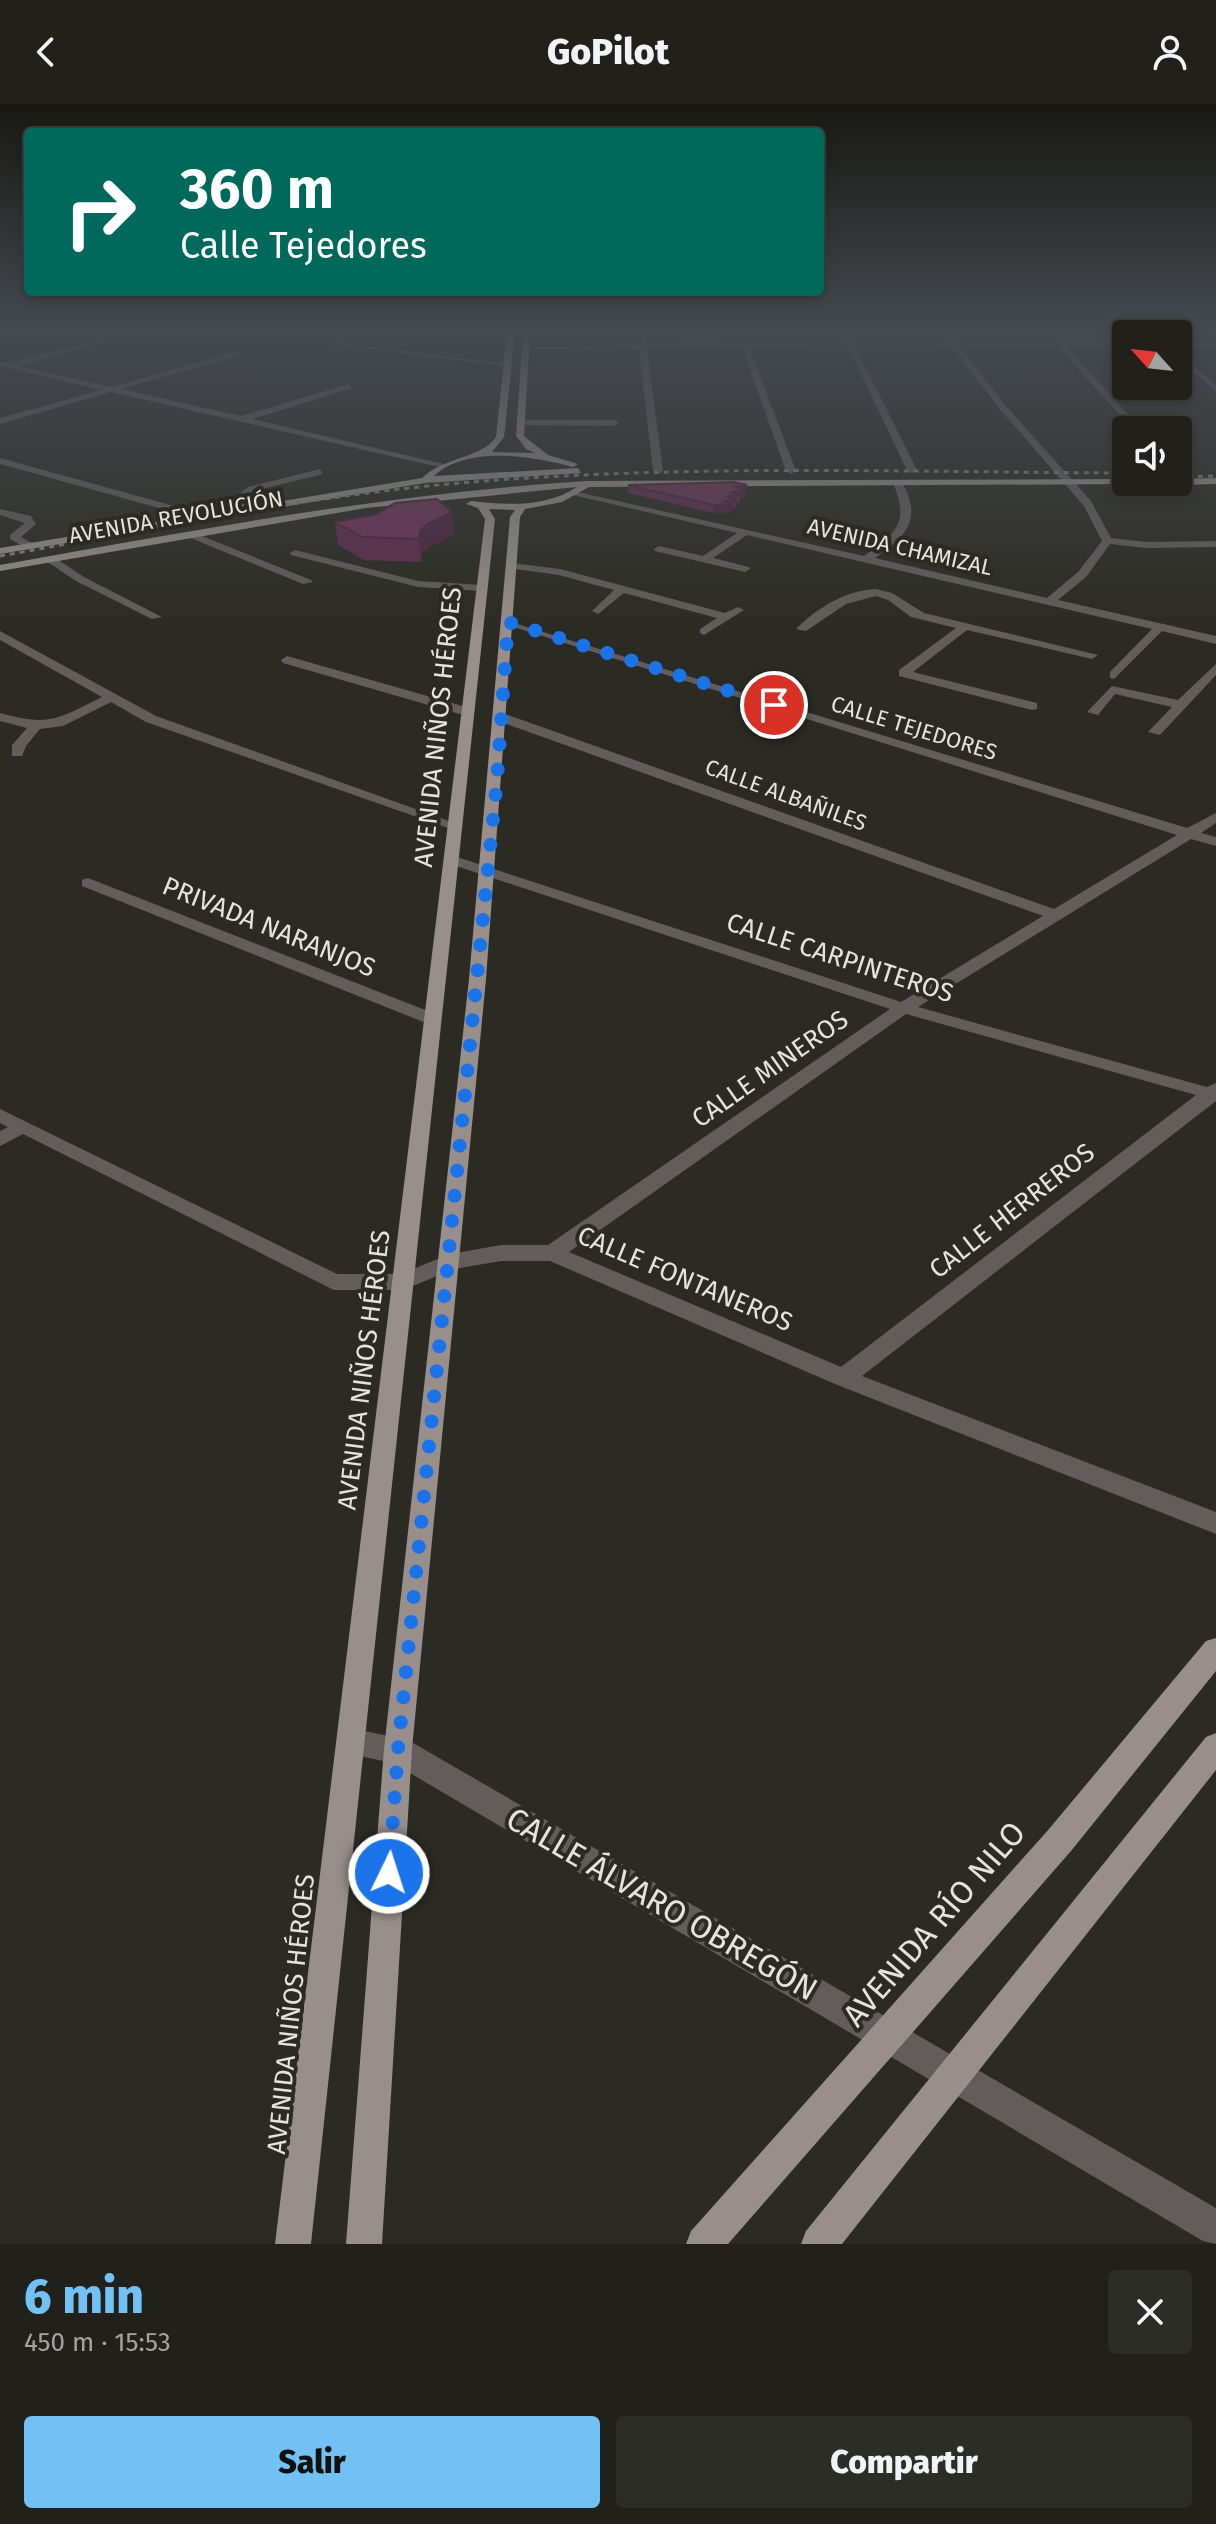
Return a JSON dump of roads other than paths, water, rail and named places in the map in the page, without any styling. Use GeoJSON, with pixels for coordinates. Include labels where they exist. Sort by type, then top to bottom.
{"type":"FeatureCollection","features":[{"type":"Feature","properties":{"kind":"main road"},"geometry":{"type":"LineString","coordinates":[[501,431],[493,448],[430,472],[425,480],[430,491],[482,506],[523,505],[576,493],[587,484],[585,471],[551,458],[522,442],[521,431]]}},
{"type":"Feature","properties":{"kind":"main road"},"geometry":{"type":"LineString","coordinates":[[469,458],[502,455],[551,458]]}},
{"type":"Feature","properties":{"kind":"main road"},"geometry":{"type":"LineString","coordinates":[[1042,470],[1070,469]]}},
{"type":"Feature","properties":{"kind":"main road"},"geometry":{"type":"LineString","coordinates":[[776,471],[806,470]]}},
{"type":"Feature","properties":{"kind":"main road"},"geometry":{"type":"LineString","coordinates":[[897,470],[927,470]]}},
{"type":"Feature","properties":{"kind":"main road","name":"AVENIDA REVOLUCIÓN"},"geometry":{"type":"LineString","coordinates":[[0,551],[425,480],[515,472],[585,471]]}},
{"type":"Feature","properties":{"kind":"main road"},"geometry":{"type":"LineString","coordinates":[[643,471],[673,471]]}},
{"type":"Feature","properties":{"kind":"main road"},"geometry":{"type":"LineString","coordinates":[[1192,482],[1216,481]]}},
{"type":"Feature","properties":{"kind":"main road","name":"AVENIDA REVOLUCIÓN"},"geometry":{"type":"LineString","coordinates":[[0,568],[372,504],[587,484],[673,487],[1112,482]]}},
{"type":"Feature","properties":{"kind":"main road"},"geometry":{"type":"LineString","coordinates":[[364,2244],[398,1750],[503,718],[515,517],[523,505]]}},
{"type":"Feature","properties":{"kind":"main road","name":"AVENIDA NIÑOS HÉROES"},"geometry":{"type":"LineString","coordinates":[[293,2244],[490,519],[482,506]]}},
{"type":"Feature","properties":{"kind":"main road","name":"AVENIDA RÍO NILO"},"geometry":{"type":"LineString","coordinates":[[704,2244],[1060,1840],[1216,1650]]}},
{"type":"Feature","properties":{"kind":"main road"},"geometry":{"type":"LineString","coordinates":[[819,2244],[1216,1747]]}},
{"type":"Feature","properties":{"kind":"street"},"geometry":{"type":"LineString","coordinates":[[293,431],[443,465]]}},
{"type":"Feature","properties":{"kind":"street"},"geometry":{"type":"LineString","coordinates":[[654,431],[658,471]]}},
{"type":"Feature","properties":{"kind":"street"},"geometry":{"type":"LineString","coordinates":[[776,431],[791,471]]}},
{"type":"Feature","properties":{"kind":"street"},"geometry":{"type":"LineString","coordinates":[[893,431],[912,470]]}},
{"type":"Feature","properties":{"kind":"street"},"geometry":{"type":"LineString","coordinates":[[1025,431],[1067,482],[1088,501],[1103,526],[1107,541],[1099,557],[1076,582],[1050,601]]}},
{"type":"Feature","properties":{"kind":"street"},"geometry":{"type":"LineString","coordinates":[[0,461],[199,516]]}},
{"type":"Feature","properties":{"kind":"street"},"geometry":{"type":"LineString","coordinates":[[245,509],[244,494],[251,489],[320,472]]}},
{"type":"Feature","properties":{"kind":"street"},"geometry":{"type":"LineString","coordinates":[[867,559],[888,543],[907,521],[908,504],[898,483]]}},
{"type":"Feature","properties":{"kind":"street","name":"AVENIDA CHAMIZAL"},"geometry":{"type":"LineString","coordinates":[[576,493],[1216,640]]}},
{"type":"Feature","properties":{"kind":"street"},"geometry":{"type":"LineString","coordinates":[[627,505],[647,500]]}},
{"type":"Feature","properties":{"kind":"street"},"geometry":{"type":"LineString","coordinates":[[0,512],[27,518],[31,524],[14,537],[0,540]]}},
{"type":"Feature","properties":{"kind":"street"},"geometry":{"type":"LineString","coordinates":[[704,560],[745,532]]}},
{"type":"Feature","properties":{"kind":"street"},"geometry":{"type":"LineString","coordinates":[[0,533],[30,546]]}},
{"type":"Feature","properties":{"kind":"street"},"geometry":{"type":"LineString","coordinates":[[192,535],[307,582]]}},
{"type":"Feature","properties":{"kind":"street"},"geometry":{"type":"LineString","coordinates":[[1107,541],[1146,545],[1202,557]]}},
{"type":"Feature","properties":{"kind":"street"},"geometry":{"type":"LineString","coordinates":[[1146,545],[1216,544]]}},
{"type":"Feature","properties":{"kind":"street"},"geometry":{"type":"LineString","coordinates":[[659,549],[745,569]]}},
{"type":"Feature","properties":{"kind":"street"},"geometry":{"type":"LineString","coordinates":[[295,553],[418,584],[482,588]]}},
{"type":"Feature","properties":{"kind":"street"},"geometry":{"type":"LineString","coordinates":[[50,559],[80,579],[156,617]]}},
{"type":"Feature","properties":{"kind":"street"},"geometry":{"type":"LineString","coordinates":[[512,566],[556,571],[726,617]]}},
{"type":"Feature","properties":{"kind":"street"},"geometry":{"type":"LineString","coordinates":[[890,596],[925,573]]}},
{"type":"Feature","properties":{"kind":"street"},"geometry":{"type":"LineString","coordinates":[[598,611],[622,589]]}},
{"type":"Feature","properties":{"kind":"street"},"geometry":{"type":"LineString","coordinates":[[802,629],[852,595],[866,593],[890,596],[911,613],[1092,655]]}},
{"type":"Feature","properties":{"kind":"street"},"geometry":{"type":"LineString","coordinates":[[704,631],[738,610]]}},
{"type":"Feature","properties":{"kind":"street","name":"CALLE TEJEDORES"},"geometry":{"type":"LineString","coordinates":[[508,622],[1216,842]]}},
{"type":"Feature","properties":{"kind":"street"},"geometry":{"type":"LineString","coordinates":[[964,627],[903,673],[1032,706]]}},
{"type":"Feature","properties":{"kind":"street"},"geometry":{"type":"LineString","coordinates":[[1114,675],[1160,627]]}},
{"type":"Feature","properties":{"kind":"street"},"geometry":{"type":"LineString","coordinates":[[2,639],[151,719],[456,826]]}},
{"type":"Feature","properties":{"kind":"street"},"geometry":{"type":"LineString","coordinates":[[287,660],[468,712]]}},
{"type":"Feature","properties":{"kind":"street"},"geometry":{"type":"LineString","coordinates":[[1155,732],[1216,668]]}},
{"type":"Feature","properties":{"kind":"street"},"geometry":{"type":"LineString","coordinates":[[0,717],[34,728],[55,725],[112,697]]}},
{"type":"Feature","properties":{"kind":"street"},"geometry":{"type":"LineString","coordinates":[[1093,712],[1103,700],[1177,710]]}},
{"type":"Feature","properties":{"kind":"street","name":"CALLE ALBAÑILES"},"geometry":{"type":"LineString","coordinates":[[503,718],[1054,914]]}},
{"type":"Feature","properties":{"kind":"street"},"geometry":{"type":"LineString","coordinates":[[17,753],[19,745],[34,728]]}},
{"type":"Feature","properties":{"kind":"street","name":"CALLE MINEROS"},"geometry":{"type":"LineString","coordinates":[[552,1253],[903,1008],[1216,817]]}},
{"type":"Feature","properties":{"kind":"street","name":"CALLE CARPINTEROS"},"geometry":{"type":"LineString","coordinates":[[452,860],[903,1008],[1214,1092]]}},
{"type":"Feature","properties":{"kind":"street","name":"PRIVADA NARANJOS"},"geometry":{"type":"LineString","coordinates":[[88,883],[432,1019]]}},
{"type":"Feature","properties":{"kind":"street","name":"CALLE HERREROS"},"geometry":{"type":"LineString","coordinates":[[843,1378],[1214,1092]]}},
{"type":"Feature","properties":{"kind":"street","name":"CALLE FONTANEROS"},"geometry":{"type":"LineString","coordinates":[[0,1115],[334,1282],[403,1282],[450,1262],[501,1253],[552,1253],[843,1378],[1216,1523]]}},
{"type":"Feature","properties":{"kind":"street"},"geometry":{"type":"LineString","coordinates":[[0,1140],[21,1127]]}},
{"type":"Feature","properties":{"kind":"street","name":"CALLE ÁLVARO OBREGÓN"},"geometry":{"type":"LineString","coordinates":[[350,1742],[398,1750],[1216,2228]]}},
{"type":"Feature","properties":{"kind":"railway"},"geometry":{"type":"LineString","coordinates":[[0,556],[287,505],[460,483],[709,471],[1112,473]]}},
{"type":"Feature","properties":{"kind":"railway"},"geometry":{"type":"LineString","coordinates":[[1192,477],[1216,476]]}}]}
